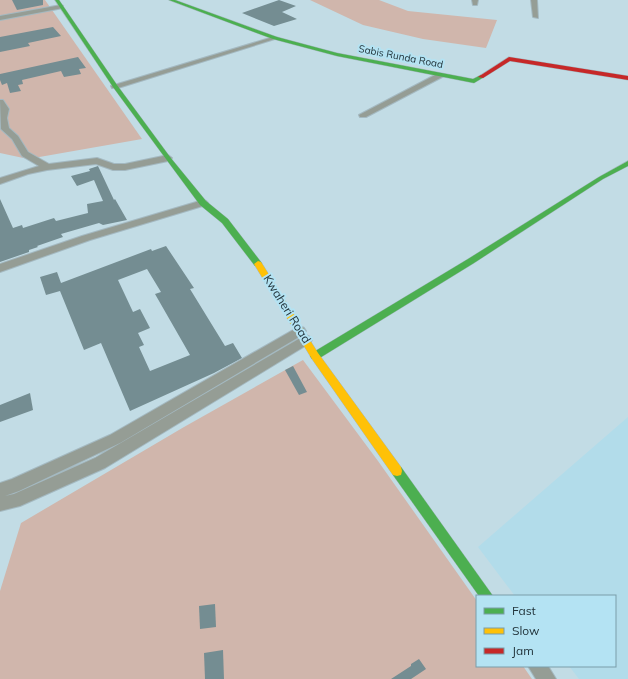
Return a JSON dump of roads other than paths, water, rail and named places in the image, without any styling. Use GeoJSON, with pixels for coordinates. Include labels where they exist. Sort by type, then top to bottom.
{"type":"FeatureCollection","features":[{"type":"Feature","properties":{"kind":"street","name":"Sabis Runda Road"},"geometry":{"type":"LineString","coordinates":[[171,0],[275,38],[337,54],[440,76],[474,81],[509,59],[628,78]]}},
{"type":"Feature","properties":{"kind":"street"},"geometry":{"type":"LineString","coordinates":[[534,0],[536,17]]}},
{"type":"Feature","properties":{"kind":"street"},"geometry":{"type":"LineString","coordinates":[[0,18],[59,3]]}},
{"type":"Feature","properties":{"kind":"street","name":"Kwaheri Road"},"geometry":{"type":"LineString","coordinates":[[59,3],[115,86],[202,203],[225,221],[258,263],[315,356],[486,595]]}},
{"type":"Feature","properties":{"kind":"street"},"geometry":{"type":"LineString","coordinates":[[115,86],[275,38]]}},
{"type":"Feature","properties":{"kind":"street"},"geometry":{"type":"LineString","coordinates":[[363,114],[440,76]]}},
{"type":"Feature","properties":{"kind":"street"},"geometry":{"type":"LineString","coordinates":[[0,102],[5,109],[3,118],[5,129],[15,138],[25,154],[47,167]]}},
{"type":"Feature","properties":{"kind":"street"},"geometry":{"type":"LineString","coordinates":[[0,181],[25,172],[47,167],[97,161],[113,167],[125,167],[168,158]]}},
{"type":"Feature","properties":{"kind":"street"},"geometry":{"type":"LineString","coordinates":[[315,356],[471,261],[601,178],[628,163]]}},
{"type":"Feature","properties":{"kind":"street"},"geometry":{"type":"LineString","coordinates":[[0,268],[86,238],[202,203]]}},
{"type":"Feature","properties":{"kind":"street"},"geometry":{"type":"LineString","coordinates":[[0,490],[14,486],[93,450],[303,336]]}},
{"type":"Feature","properties":{"kind":"street"},"geometry":{"type":"LineString","coordinates":[[0,504],[15,501],[100,463],[303,336]]}},
{"type":"Feature","properties":{"kind":"street"},"geometry":{"type":"LineString","coordinates":[[93,450],[100,463]]}},
{"type":"Feature","properties":{"kind":"street"},"geometry":{"type":"LineString","coordinates":[[538,667],[547,679]]}}]}
